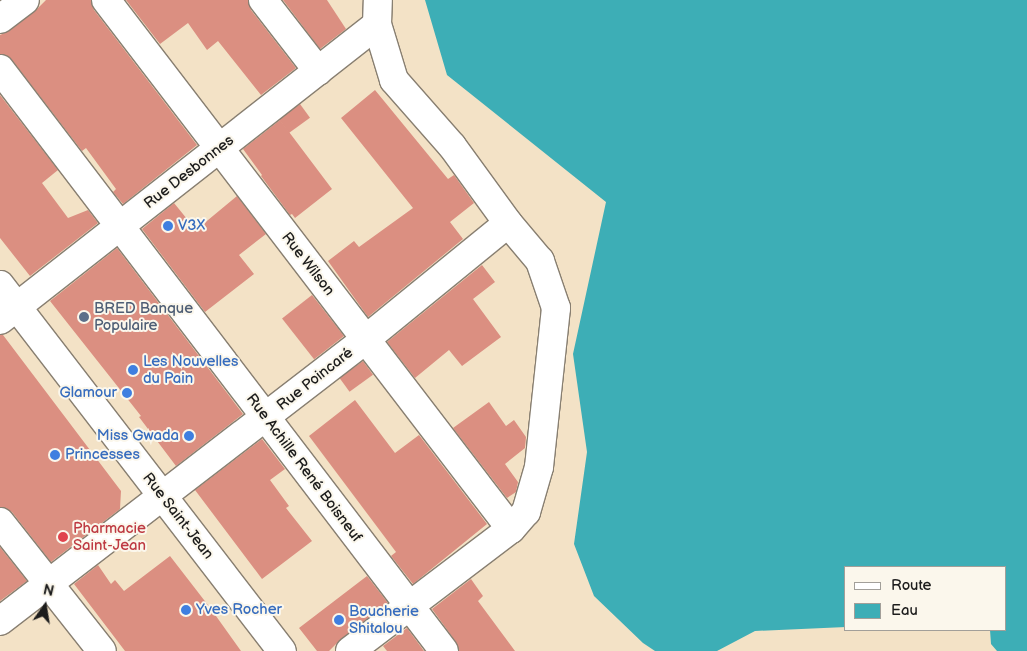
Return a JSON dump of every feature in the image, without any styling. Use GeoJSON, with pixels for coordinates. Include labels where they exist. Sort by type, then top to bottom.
{"type":"FeatureCollection","features":[{"type":"Feature","properties":{"kind":"street"},"geometry":{"type":"LineString","coordinates":[[0,19],[25,0]]}},
{"type":"Feature","properties":{"kind":"street","name":"Rue Wilson"},"geometry":{"type":"LineString","coordinates":[[106,0],[511,529]]}},
{"type":"Feature","properties":{"kind":"street"},"geometry":{"type":"LineString","coordinates":[[263,0],[318,71]]}},
{"type":"Feature","properties":{"kind":"street"},"geometry":{"type":"LineString","coordinates":[[350,651],[511,529],[526,512],[539,467],[556,308],[540,261],[508,223],[452,146],[394,80],[377,12]]}},
{"type":"Feature","properties":{"kind":"street","name":"Rue Desbonnes"},"geometry":{"type":"LineString","coordinates":[[9,313],[318,71],[377,12]]}},
{"type":"Feature","properties":{"kind":"street","name":"Rue Achille René Boisneuf"},"geometry":{"type":"LineString","coordinates":[[0,69],[444,651]]}},
{"type":"Feature","properties":{"kind":"street","name":"Rue Poincaré"},"geometry":{"type":"LineString","coordinates":[[0,621],[366,340],[508,223]]}},
{"type":"Feature","properties":{"kind":"street","name":"Rue Saint-Jean"},"geometry":{"type":"LineString","coordinates":[[0,285],[9,313],[162,496],[282,651]]}},
{"type":"Feature","properties":{"kind":"street"},"geometry":{"type":"LineString","coordinates":[[0,522],[102,651]]}},
{"type":"Feature","properties":{"kind":"water"},"geometry":{"type":"Polygon","coordinates":[[[425,0],[1027,0],[1027,651],[997,651],[991,644],[990,631],[1007,631],[1007,566],[844,566],[844,627],[755,631],[717,651],[655,651],[643,643],[594,596],[574,544],[587,452],[573,354],[606,202],[447,75],[425,0]]]}},
{"type":"Feature","properties":{"kind":"building"},"geometry":{"type":"Polygon","coordinates":[[[46,0],[91,0],[94,10],[197,145],[123,204],[113,192],[116,189],[86,148],[82,151],[12,60],[0,54],[0,35],[9,31],[34,12],[46,0]]]}},
{"type":"Feature","properties":{"kind":"building"},"geometry":{"type":"Polygon","coordinates":[[[126,0],[248,0],[251,10],[296,68],[261,95],[218,41],[207,50],[188,23],[160,44],[126,0]]]}},
{"type":"Feature","properties":{"kind":"building"},"geometry":{"type":"Polygon","coordinates":[[[283,0],[327,0],[346,29],[320,49],[283,0]]]}},
{"type":"Feature","properties":{"kind":"building"},"geometry":{"type":"Polygon","coordinates":[[[375,90],[448,179],[454,175],[474,203],[450,222],[463,239],[368,317],[328,261],[354,241],[359,247],[413,208],[341,118],[375,90]]]}},
{"type":"Feature","properties":{"kind":"building"},"geometry":{"type":"Polygon","coordinates":[[[0,95],[58,170],[42,183],[68,218],[88,210],[98,223],[30,276],[0,238],[0,95]]]}},
{"type":"Feature","properties":{"kind":"building"},"geometry":{"type":"Polygon","coordinates":[[[300,104],[310,118],[289,133],[279,119],[300,104]]]}},
{"type":"Feature","properties":{"kind":"building"},"geometry":{"type":"Polygon","coordinates":[[[280,120],[332,189],[295,218],[292,214],[290,215],[243,149],[280,120]]]}},
{"type":"Feature","properties":{"kind":"building"},"geometry":{"type":"Polygon","coordinates":[[[237,196],[266,234],[239,255],[254,274],[205,312],[142,229],[174,203],[196,230],[237,196]]]}},
{"type":"Feature","properties":{"kind":"building"},"geometry":{"type":"Polygon","coordinates":[[[117,248],[243,414],[176,466],[139,417],[141,416],[50,301],[117,248]]]}},
{"type":"Feature","properties":{"kind":"building"},"geometry":{"type":"Polygon","coordinates":[[[482,265],[495,282],[473,299],[501,337],[462,366],[449,350],[415,378],[387,342],[482,265]]]}},
{"type":"Feature","properties":{"kind":"building"},"geometry":{"type":"Polygon","coordinates":[[[312,295],[344,336],[314,359],[282,318],[312,295]]]}},
{"type":"Feature","properties":{"kind":"building"},"geometry":{"type":"Polygon","coordinates":[[[0,335],[3,335],[121,491],[120,509],[51,562],[12,512],[0,507],[0,335]]]}},
{"type":"Feature","properties":{"kind":"building"},"geometry":{"type":"Polygon","coordinates":[[[363,361],[373,375],[350,392],[340,378],[363,361]]]}},
{"type":"Feature","properties":{"kind":"building"},"geometry":{"type":"Polygon","coordinates":[[[355,400],[395,453],[419,435],[487,524],[413,584],[391,556],[396,552],[309,436],[355,400]]]}},
{"type":"Feature","properties":{"kind":"building"},"geometry":{"type":"Polygon","coordinates":[[[489,402],[506,426],[514,420],[526,437],[525,448],[505,464],[518,482],[516,492],[507,498],[453,428],[489,402]]]}},
{"type":"Feature","properties":{"kind":"building"},"geometry":{"type":"Polygon","coordinates":[[[262,439],[285,469],[270,480],[289,506],[286,508],[312,541],[262,579],[195,490],[262,439]]]}},
{"type":"Feature","properties":{"kind":"building"},"geometry":{"type":"Polygon","coordinates":[[[0,547],[27,581],[0,601],[0,547]]]}},
{"type":"Feature","properties":{"kind":"building"},"geometry":{"type":"Polygon","coordinates":[[[170,556],[241,651],[125,651],[74,584],[98,565],[111,584],[115,580],[124,591],[170,556]]]}},
{"type":"Feature","properties":{"kind":"building","name":"Boucherie Shitalou"},"geometry":{"type":"Polygon","coordinates":[[[367,576],[388,603],[341,639],[329,651],[317,651],[299,628],[367,576]]]}},
{"type":"Feature","properties":{"kind":"building"},"geometry":{"type":"Polygon","coordinates":[[[471,579],[483,596],[478,601],[515,651],[459,651],[456,642],[432,609],[471,579]]]}},
{"type":"Feature","properties":{"kind":"building"},"geometry":{"type":"Polygon","coordinates":[[[407,628],[424,651],[387,651],[383,646],[407,628]]]}},
{"type":"Feature","properties":{"kind":"place","name":"V3X"},"geometry":{"type":"Point","coordinates":[168,226]}},
{"type":"Feature","properties":{"kind":"place","name":"BRED Banque Populaire"},"geometry":{"type":"Point","coordinates":[84,317]}},
{"type":"Feature","properties":{"kind":"place","name":"Les Nouvelles du Pain"},"geometry":{"type":"Point","coordinates":[133,370]}},
{"type":"Feature","properties":{"kind":"place","name":"Glamour"},"geometry":{"type":"Point","coordinates":[127,393]}},
{"type":"Feature","properties":{"kind":"place","name":"Miss Gwada"},"geometry":{"type":"Point","coordinates":[189,436]}},
{"type":"Feature","properties":{"kind":"place","name":"Princesses"},"geometry":{"type":"Point","coordinates":[55,455]}},
{"type":"Feature","properties":{"kind":"place","name":"Pharmacie Saint-Jean"},"geometry":{"type":"Point","coordinates":[63,537]}},
{"type":"Feature","properties":{"kind":"place","name":"Yves Rocher"},"geometry":{"type":"Point","coordinates":[186,610]}},
{"type":"Feature","properties":{"kind":"place","name":"Boucherie Shitalou"},"geometry":{"type":"Point","coordinates":[339,620]}}]}
